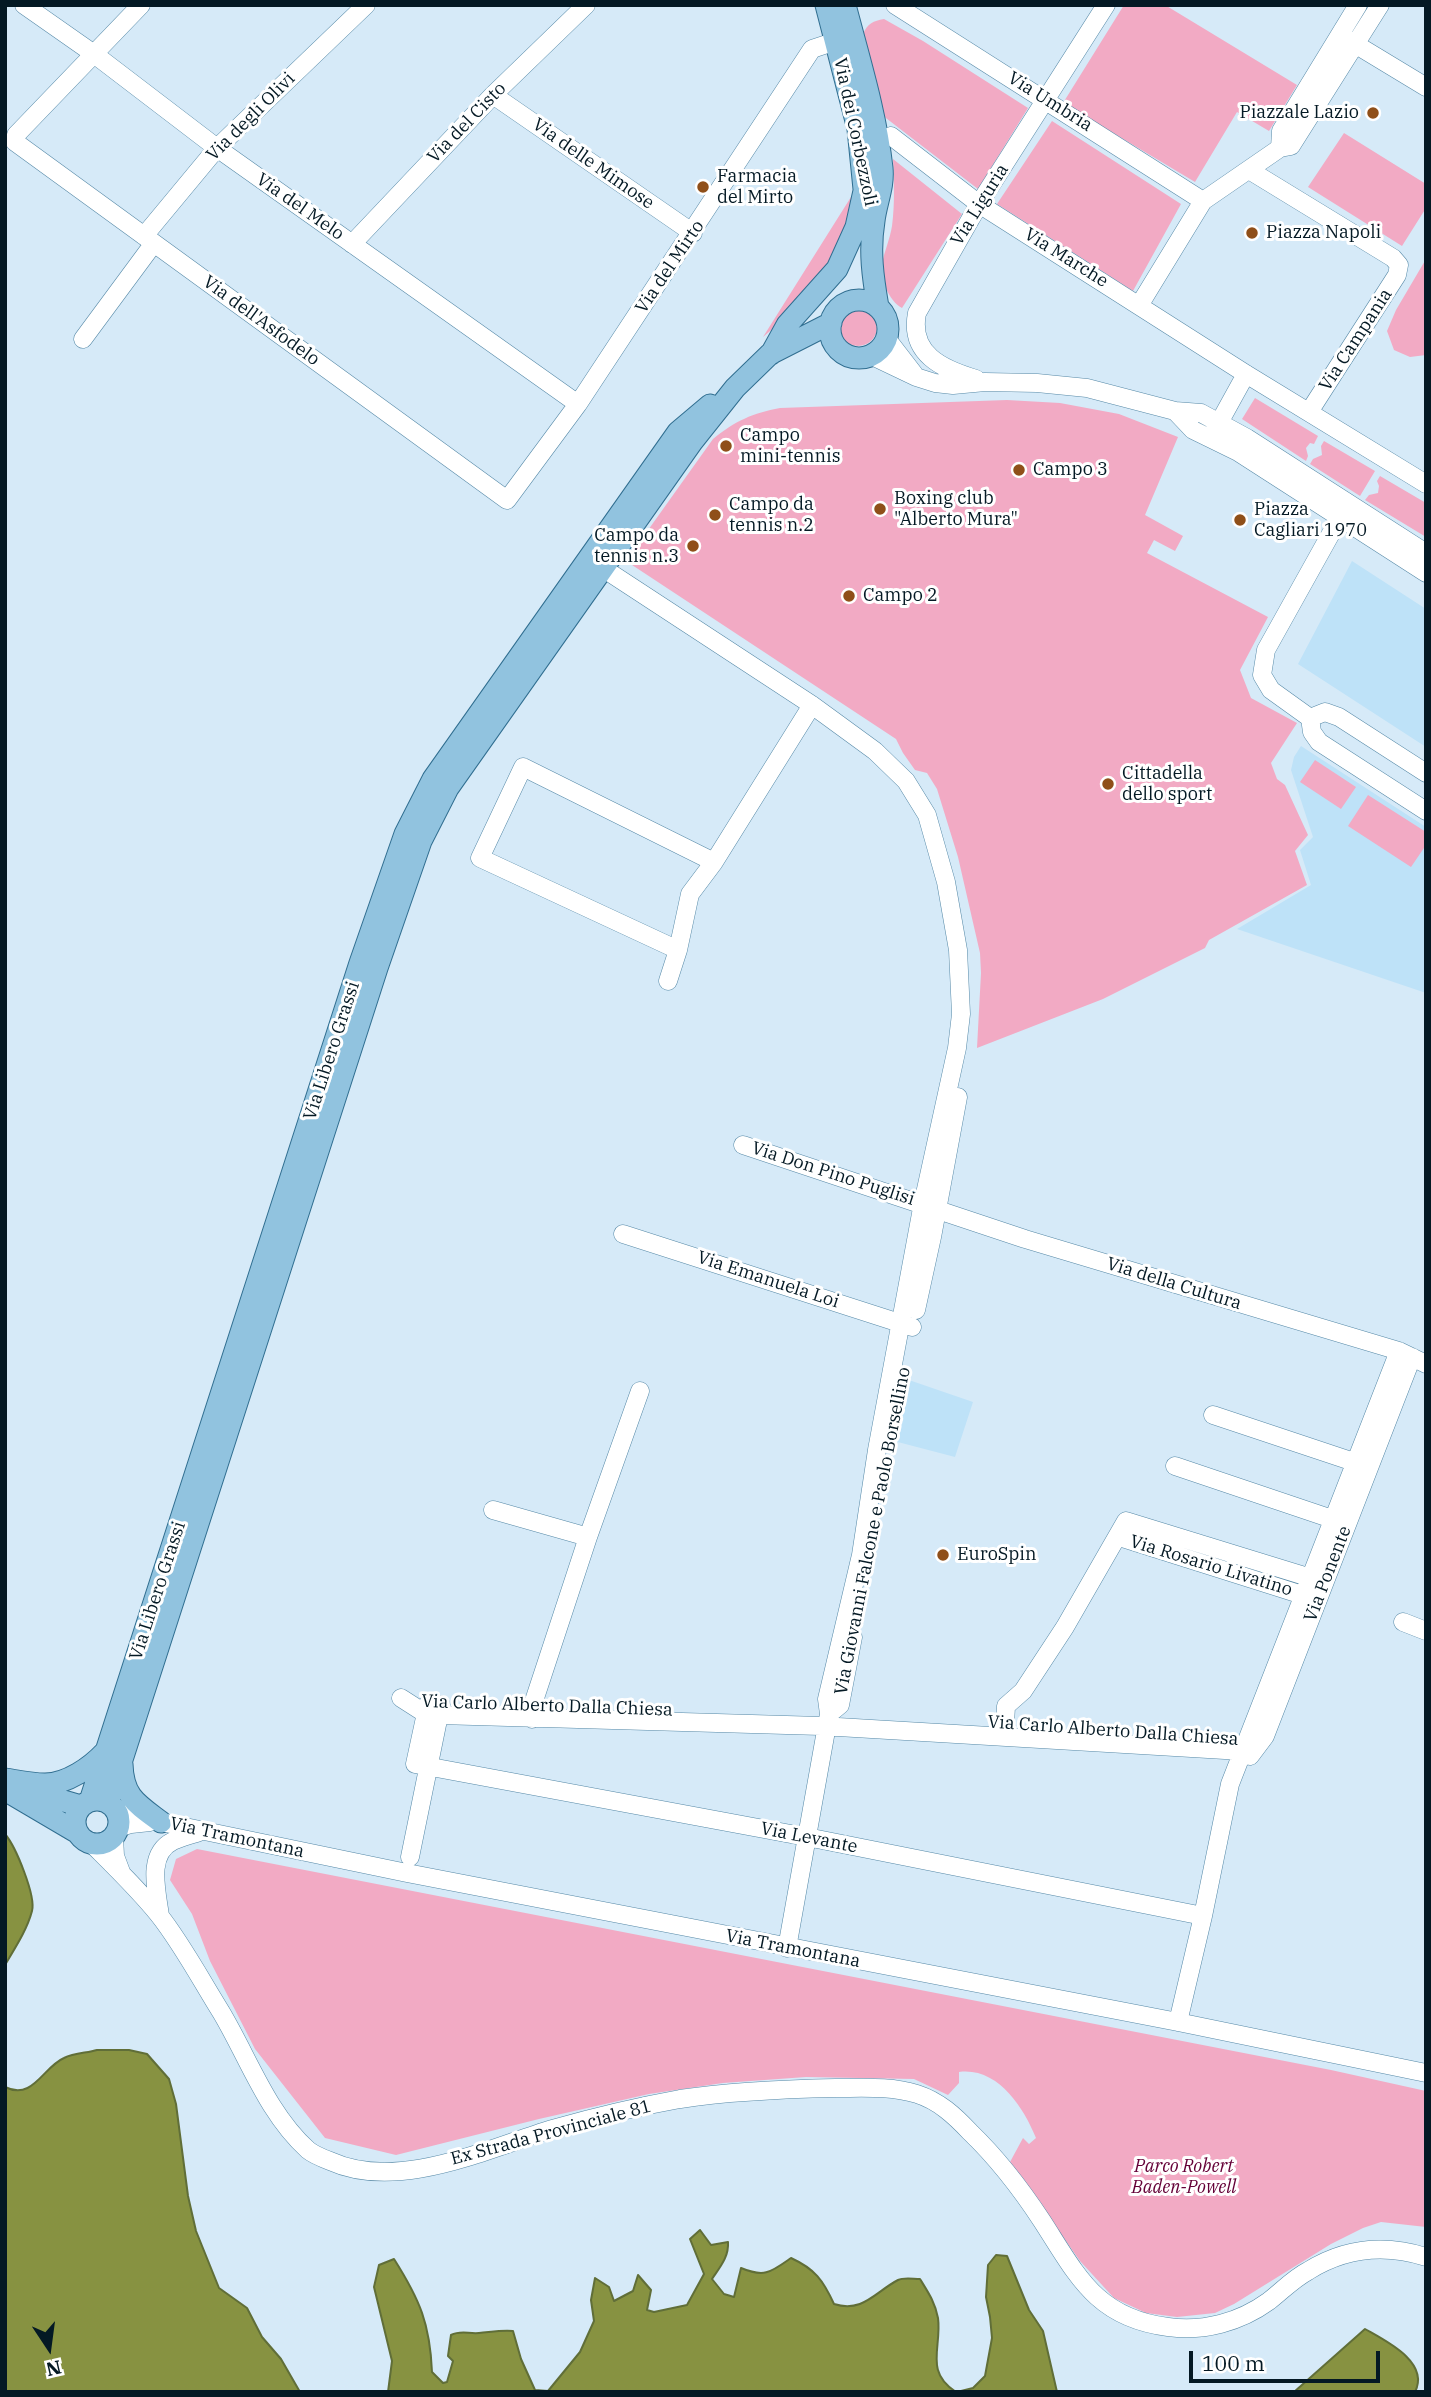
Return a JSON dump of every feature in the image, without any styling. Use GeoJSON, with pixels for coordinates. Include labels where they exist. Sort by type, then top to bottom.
{"type":"FeatureCollection","features":[{"type":"Feature","properties":{"kind":"main road","name":"Via dei Corbezzoli"},"geometry":{"type":"LineString","coordinates":[[827,5],[858,129],[864,188],[874,219]]}},
{"type":"Feature","properties":{"kind":"main road","name":"Via dei Corbezzoli"},"geometry":{"type":"LineString","coordinates":[[845,5],[870,103],[882,170],[882,187],[874,219],[870,253],[852,302]]}},
{"type":"Feature","properties":{"kind":"main road"},"geometry":{"type":"LineString","coordinates":[[770,354],[787,325],[837,269],[856,227],[864,188]]}},
{"type":"Feature","properties":{"kind":"main road","name":"Via dei Corbezzoli"},"geometry":{"type":"LineString","coordinates":[[870,253],[878,307]]}},
{"type":"Feature","properties":{"kind":"main road"},"geometry":{"type":"LineString","coordinates":[[865,301],[878,307],[888,325],[887,339],[878,351],[872,356],[852,357],[842,352],[832,332],[839,309],[852,302],[865,301]]}},
{"type":"Feature","properties":{"kind":"main road"},"geometry":{"type":"LineString","coordinates":[[770,354],[801,337],[832,332]]}},
{"type":"Feature","properties":{"kind":"main road","name":"Via Libero Grassi"},"geometry":{"type":"LineString","coordinates":[[84,1838],[75,1816],[104,1814],[114,1755],[421,841],[448,788],[599,560],[678,432],[735,388],[770,354]]}},
{"type":"Feature","properties":{"kind":"main road"},"geometry":{"type":"LineString","coordinates":[[5,1781],[48,1785],[66,1780],[114,1755],[124,1786],[133,1800],[161,1822]]}},
{"type":"Feature","properties":{"kind":"main road"},"geometry":{"type":"LineString","coordinates":[[5,1781],[104,1814],[103,1843],[84,1838],[5,1790]]}},
{"type":"Feature","properties":{"kind":"street","name":"Via del Melo"},"geometry":{"type":"LineString","coordinates":[[24,5],[94,54],[216,148],[578,404]]}},
{"type":"Feature","properties":{"kind":"street"},"geometry":{"type":"LineString","coordinates":[[94,54],[141,5]]}},
{"type":"Feature","properties":{"kind":"street","name":"Via degli Olivi"},"geometry":{"type":"LineString","coordinates":[[83,339],[149,239],[216,148],[366,5]]}},
{"type":"Feature","properties":{"kind":"street","name":"Via del Cisto"},"geometry":{"type":"LineString","coordinates":[[352,244],[493,95],[586,5]]}},
{"type":"Feature","properties":{"kind":"street","name":"Via Umbria"},"geometry":{"type":"LineString","coordinates":[[895,5],[1203,201]]}},
{"type":"Feature","properties":{"kind":"street","name":"Via Liguria"},"geometry":{"type":"LineString","coordinates":[[985,382],[954,372],[933,361],[920,345],[914,327],[917,313],[979,204],[1106,5]]}},
{"type":"Feature","properties":{"kind":"street"},"geometry":{"type":"LineString","coordinates":[[1140,304],[1203,201],[1280,148],[1291,146],[1348,39],[1358,5]]}},
{"type":"Feature","properties":{"kind":"street"},"geometry":{"type":"LineString","coordinates":[[1348,39],[1380,5]]}},
{"type":"Feature","properties":{"kind":"street"},"geometry":{"type":"LineString","coordinates":[[1348,39],[1426,88]]}},
{"type":"Feature","properties":{"kind":"street","name":"Via del Mirto"},"geometry":{"type":"LineString","coordinates":[[507,500],[578,404],[812,49],[836,41]]}},
{"type":"Feature","properties":{"kind":"street","name":"Via dell'Asfodelo"},"geometry":{"type":"LineString","coordinates":[[94,54],[16,135],[15,142],[507,500]]}},
{"type":"Feature","properties":{"kind":"street","name":"Via delle Mimose"},"geometry":{"type":"LineString","coordinates":[[493,95],[693,233]]}},
{"type":"Feature","properties":{"kind":"street","name":"Via Marche"},"geometry":{"type":"LineString","coordinates":[[891,136],[979,204],[1140,304],[1246,374],[1426,484]]}},
{"type":"Feature","properties":{"kind":"street","name":"Via Campania"},"geometry":{"type":"LineString","coordinates":[[1249,170],[1393,258],[1399,265],[1397,275],[1309,412]]}},
{"type":"Feature","properties":{"kind":"street"},"geometry":{"type":"LineString","coordinates":[[887,339],[916,377]]}},
{"type":"Feature","properties":{"kind":"street"},"geometry":{"type":"LineString","coordinates":[[872,356],[916,377],[953,386],[985,382],[1087,388],[1175,411],[1193,430],[1215,431],[1247,438],[1426,552]]}},
{"type":"Feature","properties":{"kind":"street"},"geometry":{"type":"LineString","coordinates":[[1215,431],[1246,374]]}},
{"type":"Feature","properties":{"kind":"street"},"geometry":{"type":"LineString","coordinates":[[1215,431],[1238,452],[1426,573]]}},
{"type":"Feature","properties":{"kind":"street"},"geometry":{"type":"LineString","coordinates":[[1339,519],[1266,650],[1262,675],[1271,690],[1310,718],[1312,732],[1319,742],[1426,811]]}},
{"type":"Feature","properties":{"kind":"street","name":"Via Giovanni Falcone e Paolo Borsellino"},"geometry":{"type":"LineString","coordinates":[[599,560],[862,736],[906,781],[927,815],[962,941],[970,1020],[967,1054],[930,1205],[845,1682],[840,1705],[827,1720],[788,1948]]}},
{"type":"Feature","properties":{"kind":"street","name":"Via Giovanni Falcone e Paolo Borsellino"},"geometry":{"type":"LineString","coordinates":[[765,670],[812,705],[862,736]]}},
{"type":"Feature","properties":{"kind":"street"},"geometry":{"type":"LineString","coordinates":[[668,981],[690,894],[714,862],[812,705]]}},
{"type":"Feature","properties":{"kind":"street"},"geometry":{"type":"LineString","coordinates":[[1310,718],[1325,712],[1339,716],[1426,773]]}},
{"type":"Feature","properties":{"kind":"street"},"geometry":{"type":"LineString","coordinates":[[678,950],[480,858],[523,767],[714,862]]}},
{"type":"Feature","properties":{"kind":"street","name":"Via Don Pino Puglisi"},"geometry":{"type":"LineString","coordinates":[[743,1144],[930,1205]]}},
{"type":"Feature","properties":{"kind":"street","name":"Via della Cultura"},"geometry":{"type":"LineString","coordinates":[[930,1205],[1025,1239],[1412,1357]]}},
{"type":"Feature","properties":{"kind":"street","name":"Via Emanuela Loi"},"geometry":{"type":"LineString","coordinates":[[623,1234],[907,1325]]}},
{"type":"Feature","properties":{"kind":"street","name":"Via Ponente"},"geometry":{"type":"LineString","coordinates":[[1178,2022],[1230,1784],[1314,1588],[1362,1465],[1412,1357]]}},
{"type":"Feature","properties":{"kind":"street"},"geometry":{"type":"LineString","coordinates":[[532,1713],[588,1537],[640,1391]]}},
{"type":"Feature","properties":{"kind":"street"},"geometry":{"type":"LineString","coordinates":[[1213,1415],[1362,1465]]}},
{"type":"Feature","properties":{"kind":"street"},"geometry":{"type":"LineString","coordinates":[[1175,1466],[1340,1522]]}},
{"type":"Feature","properties":{"kind":"street"},"geometry":{"type":"LineString","coordinates":[[493,1510],[588,1537]]}},
{"type":"Feature","properties":{"kind":"street","name":"Via Rosario Livatino"},"geometry":{"type":"LineString","coordinates":[[1005,1724],[1006,1706],[1024,1691],[1086,1593],[1126,1521],[1314,1588]]}},
{"type":"Feature","properties":{"kind":"street"},"geometry":{"type":"LineString","coordinates":[[1403,1622],[1426,1631]]}},
{"type":"Feature","properties":{"kind":"street","name":"Via Carlo Alberto Dalla Chiesa"},"geometry":{"type":"LineString","coordinates":[[422,1765],[433,1709],[1005,1724],[1248,1746]]}},
{"type":"Feature","properties":{"kind":"street","name":"Via Carlo Alberto Dalla Chiesa"},"geometry":{"type":"LineString","coordinates":[[827,1720],[1248,1746]]}},
{"type":"Feature","properties":{"kind":"street"},"geometry":{"type":"LineString","coordinates":[[410,1857],[422,1765]]}},
{"type":"Feature","properties":{"kind":"street","name":"Via Levante"},"geometry":{"type":"LineString","coordinates":[[422,1765],[1203,1916]]}},
{"type":"Feature","properties":{"kind":"street","name":"Via Tramontana"},"geometry":{"type":"LineString","coordinates":[[104,1814],[131,1824],[161,1822],[1426,2073]]}},
{"type":"Feature","properties":{"kind":"street","name":"Ex Strada Provinciale 81"},"geometry":{"type":"LineString","coordinates":[[104,1814],[122,1875]]}},
{"type":"Feature","properties":{"kind":"street"},"geometry":{"type":"LineString","coordinates":[[160,1916],[155,1869],[161,1849],[172,1841],[203,1831]]}},
{"type":"Feature","properties":{"kind":"street","name":"Ex Strada Provinciale 81"},"geometry":{"type":"LineString","coordinates":[[84,1838],[160,1916],[222,2014],[279,2117],[311,2152],[341,2166],[378,2172],[417,2169],[500,2148],[553,2129],[681,2099],[772,2089],[880,2087],[918,2094],[951,2112],[997,2158],[1077,2277],[1099,2299],[1140,2321],[1170,2328],[1202,2328],[1226,2322],[1264,2305],[1311,2268],[1354,2251],[1396,2250],[1426,2257]]}},
{"type":"Feature","properties":{"kind":"shaded area"},"geometry":{"type":"Polygon","coordinates":[[[1352,561],[1426,609],[1426,747],[1298,664],[1352,561]]]}},
{"type":"Feature","properties":{"kind":"shaded area"},"geometry":{"type":"Polygon","coordinates":[[[1301,746],[1426,827],[1426,993],[1237,929],[1311,885],[1300,850],[1313,837],[1291,770],[1294,757],[1301,746]]]}},
{"type":"Feature","properties":{"kind":"shaded area"},"geometry":{"type":"Polygon","coordinates":[[[906,1379],[973,1402],[955,1457],[894,1441],[906,1379]]]}},
{"type":"Feature","properties":{"kind":"shaded area"},"geometry":{"type":"Polygon","coordinates":[[[5,1834],[24,1872],[31,1894],[32,1911],[5,1965],[5,1834]]]}},
{"type":"Feature","properties":{"kind":"shaded area"},"geometry":{"type":"Polygon","coordinates":[[[97,2050],[129,2050],[147,2054],[169,2079],[176,2104],[188,2196],[196,2231],[219,2288],[247,2308],[262,2337],[281,2359],[300,2392],[5,2392],[5,2087],[23,2090],[64,2058],[97,2050]]]}},
{"type":"Feature","properties":{"kind":"shaded area"},"geometry":{"type":"Polygon","coordinates":[[[700,2230],[711,2245],[728,2242],[725,2257],[712,2279],[724,2294],[734,2297],[741,2268],[756,2273],[768,2272],[791,2258],[817,2276],[834,2304],[844,2306],[861,2304],[900,2279],[920,2279],[933,2302],[938,2318],[937,2367],[946,2384],[956,2392],[388,2392],[392,2361],[374,2287],[379,2265],[394,2259],[411,2287],[426,2326],[432,2372],[443,2383],[447,2382],[453,2361],[448,2356],[451,2335],[461,2332],[513,2331],[521,2359],[535,2390],[548,2391],[580,2352],[594,2321],[591,2300],[595,2278],[609,2287],[614,2301],[633,2291],[638,2275],[651,2290],[647,2310],[654,2312],[687,2305],[704,2274],[690,2239],[700,2230]]]}},
{"type":"Feature","properties":{"kind":"shaded area"},"geometry":{"type":"Polygon","coordinates":[[[996,2255],[1007,2256],[1029,2310],[1043,2331],[1057,2392],[957,2392],[973,2388],[985,2376],[992,2338],[986,2297],[988,2265],[996,2255]]]}},
{"type":"Feature","properties":{"kind":"shaded area"},"geometry":{"type":"Polygon","coordinates":[[[1365,2329],[1394,2346],[1411,2362],[1418,2381],[1415,2392],[1294,2392],[1365,2329]]]}},
{"type":"Feature","properties":{"kind":"green space"},"geometry":{"type":"Polygon","coordinates":[[[1124,5],[1165,5],[1297,85],[1269,131],[1237,112],[1195,182],[1063,103],[1124,5]]]}},
{"type":"Feature","properties":{"kind":"green space"},"geometry":{"type":"Polygon","coordinates":[[[884,19],[1028,108],[978,189],[882,115],[863,34],[871,23],[884,19]]]}},
{"type":"Feature","properties":{"kind":"green space"},"geometry":{"type":"Polygon","coordinates":[[[1052,121],[1181,204],[1133,291],[997,204],[1052,121]]]}},
{"type":"Feature","properties":{"kind":"green space"},"geometry":{"type":"Polygon","coordinates":[[[1344,133],[1426,184],[1426,208],[1402,246],[1308,187],[1344,133]]]}},
{"type":"Feature","properties":{"kind":"green space"},"geometry":{"type":"Polygon","coordinates":[[[893,159],[962,214],[902,308],[889,295],[882,270],[893,218],[893,159]]]}},
{"type":"Feature","properties":{"kind":"green space"},"geometry":{"type":"Polygon","coordinates":[[[851,197],[851,210],[836,260],[789,315],[763,337],[851,197]]]}},
{"type":"Feature","properties":{"kind":"green space"},"geometry":{"type":"Polygon","coordinates":[[[1426,259],[1426,355],[1410,357],[1394,350],[1387,331],[1426,259]]]}},
{"type":"Feature","properties":{"kind":"green space"},"geometry":{"type":"Polygon","coordinates":[[[858,308],[872,313],[877,327],[872,341],[858,346],[844,341],[839,327],[844,313],[858,308]]]}},
{"type":"Feature","properties":{"kind":"green space"},"geometry":{"type":"Polygon","coordinates":[[[1255,398],[1318,436],[1314,444],[1310,443],[1306,448],[1306,461],[1242,419],[1255,398]]]}},
{"type":"Feature","properties":{"kind":"green space"},"geometry":{"type":"Polygon","coordinates":[[[1007,400],[1060,403],[1119,414],[1178,437],[1145,515],[1183,536],[1175,551],[1154,540],[1147,553],[1268,617],[1240,670],[1251,698],[1297,723],[1271,763],[1277,779],[1285,785],[1308,835],[1295,851],[1307,885],[1209,940],[1205,948],[1103,999],[977,1048],[980,953],[958,857],[937,789],[927,773],[915,770],[896,739],[626,561],[713,439],[729,427],[761,412],[780,408],[1007,400]]]}},
{"type":"Feature","properties":{"kind":"green space"},"geometry":{"type":"Polygon","coordinates":[[[1324,441],[1375,471],[1360,496],[1310,464],[1313,459],[1322,455],[1321,446],[1324,441]]]}},
{"type":"Feature","properties":{"kind":"green space"},"geometry":{"type":"Polygon","coordinates":[[[1380,476],[1426,503],[1426,537],[1365,500],[1369,495],[1378,493],[1377,481],[1380,476]]]}},
{"type":"Feature","properties":{"kind":"green space"},"geometry":{"type":"Polygon","coordinates":[[[1315,760],[1356,787],[1341,809],[1300,782],[1315,760]]]}},
{"type":"Feature","properties":{"kind":"green space"},"geometry":{"type":"Polygon","coordinates":[[[1368,795],[1426,832],[1426,845],[1411,867],[1348,826],[1368,795]]]}},
{"type":"Feature","properties":{"kind":"green space","name":"Parco Robert Baden-Powell"},"geometry":{"type":"Polygon","coordinates":[[[197,1849],[1331,2070],[1426,2091],[1426,2227],[1381,2222],[1363,2228],[1215,2313],[1177,2317],[1146,2313],[1114,2298],[1080,2261],[1010,2162],[1023,2138],[1029,2144],[1036,2138],[1024,2113],[997,2082],[973,2072],[959,2072],[959,2083],[948,2095],[914,2079],[806,2077],[723,2083],[649,2094],[396,2155],[325,2138],[255,2049],[210,1961],[192,1914],[170,1880],[176,1859],[197,1849]]]}},
{"type":"Feature","properties":{"kind":"place","name":"Piazzale Lazio"},"geometry":{"type":"Point","coordinates":[1373,113]}},
{"type":"Feature","properties":{"kind":"place","name":"Farmacia del Mirto"},"geometry":{"type":"Point","coordinates":[703,187]}},
{"type":"Feature","properties":{"kind":"place","name":"Piazza Napoli"},"geometry":{"type":"Point","coordinates":[1252,233]}},
{"type":"Feature","properties":{"kind":"place","name":"Campo mini-tennis"},"geometry":{"type":"Point","coordinates":[726,446]}},
{"type":"Feature","properties":{"kind":"place","name":"Campo 3"},"geometry":{"type":"Point","coordinates":[1019,470]}},
{"type":"Feature","properties":{"kind":"place","name":"Boxing club \"Alberto Mura\""},"geometry":{"type":"Point","coordinates":[880,509]}},
{"type":"Feature","properties":{"kind":"place","name":"Campo da tennis n.2"},"geometry":{"type":"Point","coordinates":[715,515]}},
{"type":"Feature","properties":{"kind":"place","name":"Piazza Cagliari 1970"},"geometry":{"type":"Point","coordinates":[1240,520]}},
{"type":"Feature","properties":{"kind":"place","name":"Campo da tennis n.3"},"geometry":{"type":"Point","coordinates":[693,546]}},
{"type":"Feature","properties":{"kind":"place","name":"Campo 2"},"geometry":{"type":"Point","coordinates":[849,596]}},
{"type":"Feature","properties":{"kind":"place","name":"Cittadella dello sport"},"geometry":{"type":"Point","coordinates":[1108,784]}},
{"type":"Feature","properties":{"kind":"place","name":"EuroSpin"},"geometry":{"type":"Point","coordinates":[943,1555]}}]}
